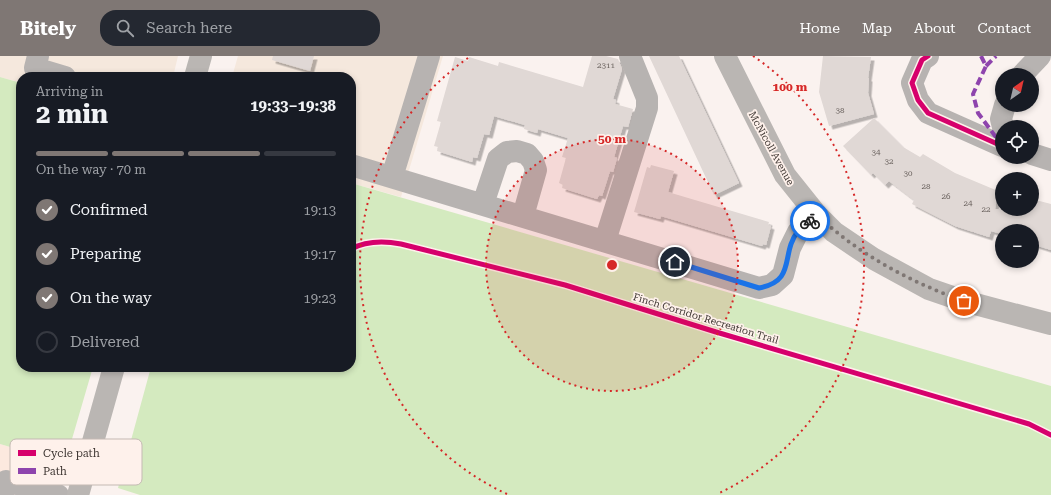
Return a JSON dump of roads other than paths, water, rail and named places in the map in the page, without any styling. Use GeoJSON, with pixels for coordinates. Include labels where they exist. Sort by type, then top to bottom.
{"type":"FeatureCollection","features":[{"type":"Feature","properties":{"kind":"main road"},"geometry":{"type":"LineString","coordinates":[[196,72],[201,56]]}},
{"type":"Feature","properties":{"kind":"main road","name":"McNicoll Avenue"},"geometry":{"type":"LineString","coordinates":[[725,56],[785,175],[817,215],[834,232],[874,259],[929,289],[964,301],[1051,324]]}},
{"type":"Feature","properties":{"kind":"main road"},"geometry":{"type":"LineString","coordinates":[[94,439],[113,372]]}},
{"type":"Feature","properties":{"kind":"main road"},"geometry":{"type":"LineString","coordinates":[[78,495],[81,485]]}},
{"type":"Feature","properties":{"kind":"street"},"geometry":{"type":"LineString","coordinates":[[38,56],[35,68],[48,72]]}},
{"type":"Feature","properties":{"kind":"street"},"geometry":{"type":"LineString","coordinates":[[392,177],[429,56]]}},
{"type":"Feature","properties":{"kind":"street"},"geometry":{"type":"LineString","coordinates":[[606,241],[647,108],[647,98],[630,56]]}},
{"type":"Feature","properties":{"kind":"street"},"geometry":{"type":"LineString","coordinates":[[928,56],[922,60],[912,83],[918,100],[928,113],[995,143]]}},
{"type":"Feature","properties":{"kind":"street"},"geometry":{"type":"LineString","coordinates":[[1029,68],[1040,56]]}},
{"type":"Feature","properties":{"kind":"street"},"geometry":{"type":"LineString","coordinates":[[483,204],[498,159],[507,152],[517,151],[527,154],[533,161],[536,170],[523,216]]}},
{"type":"Feature","properties":{"kind":"street"},"geometry":{"type":"LineString","coordinates":[[1039,156],[1051,160]]}},
{"type":"Feature","properties":{"kind":"street"},"geometry":{"type":"LineString","coordinates":[[356,166],[759,288],[772,285],[783,275],[790,248],[798,232],[817,215]]}},
{"type":"Feature","properties":{"kind":"street"},"geometry":{"type":"LineString","coordinates":[[3,485],[58,495]]}}]}
